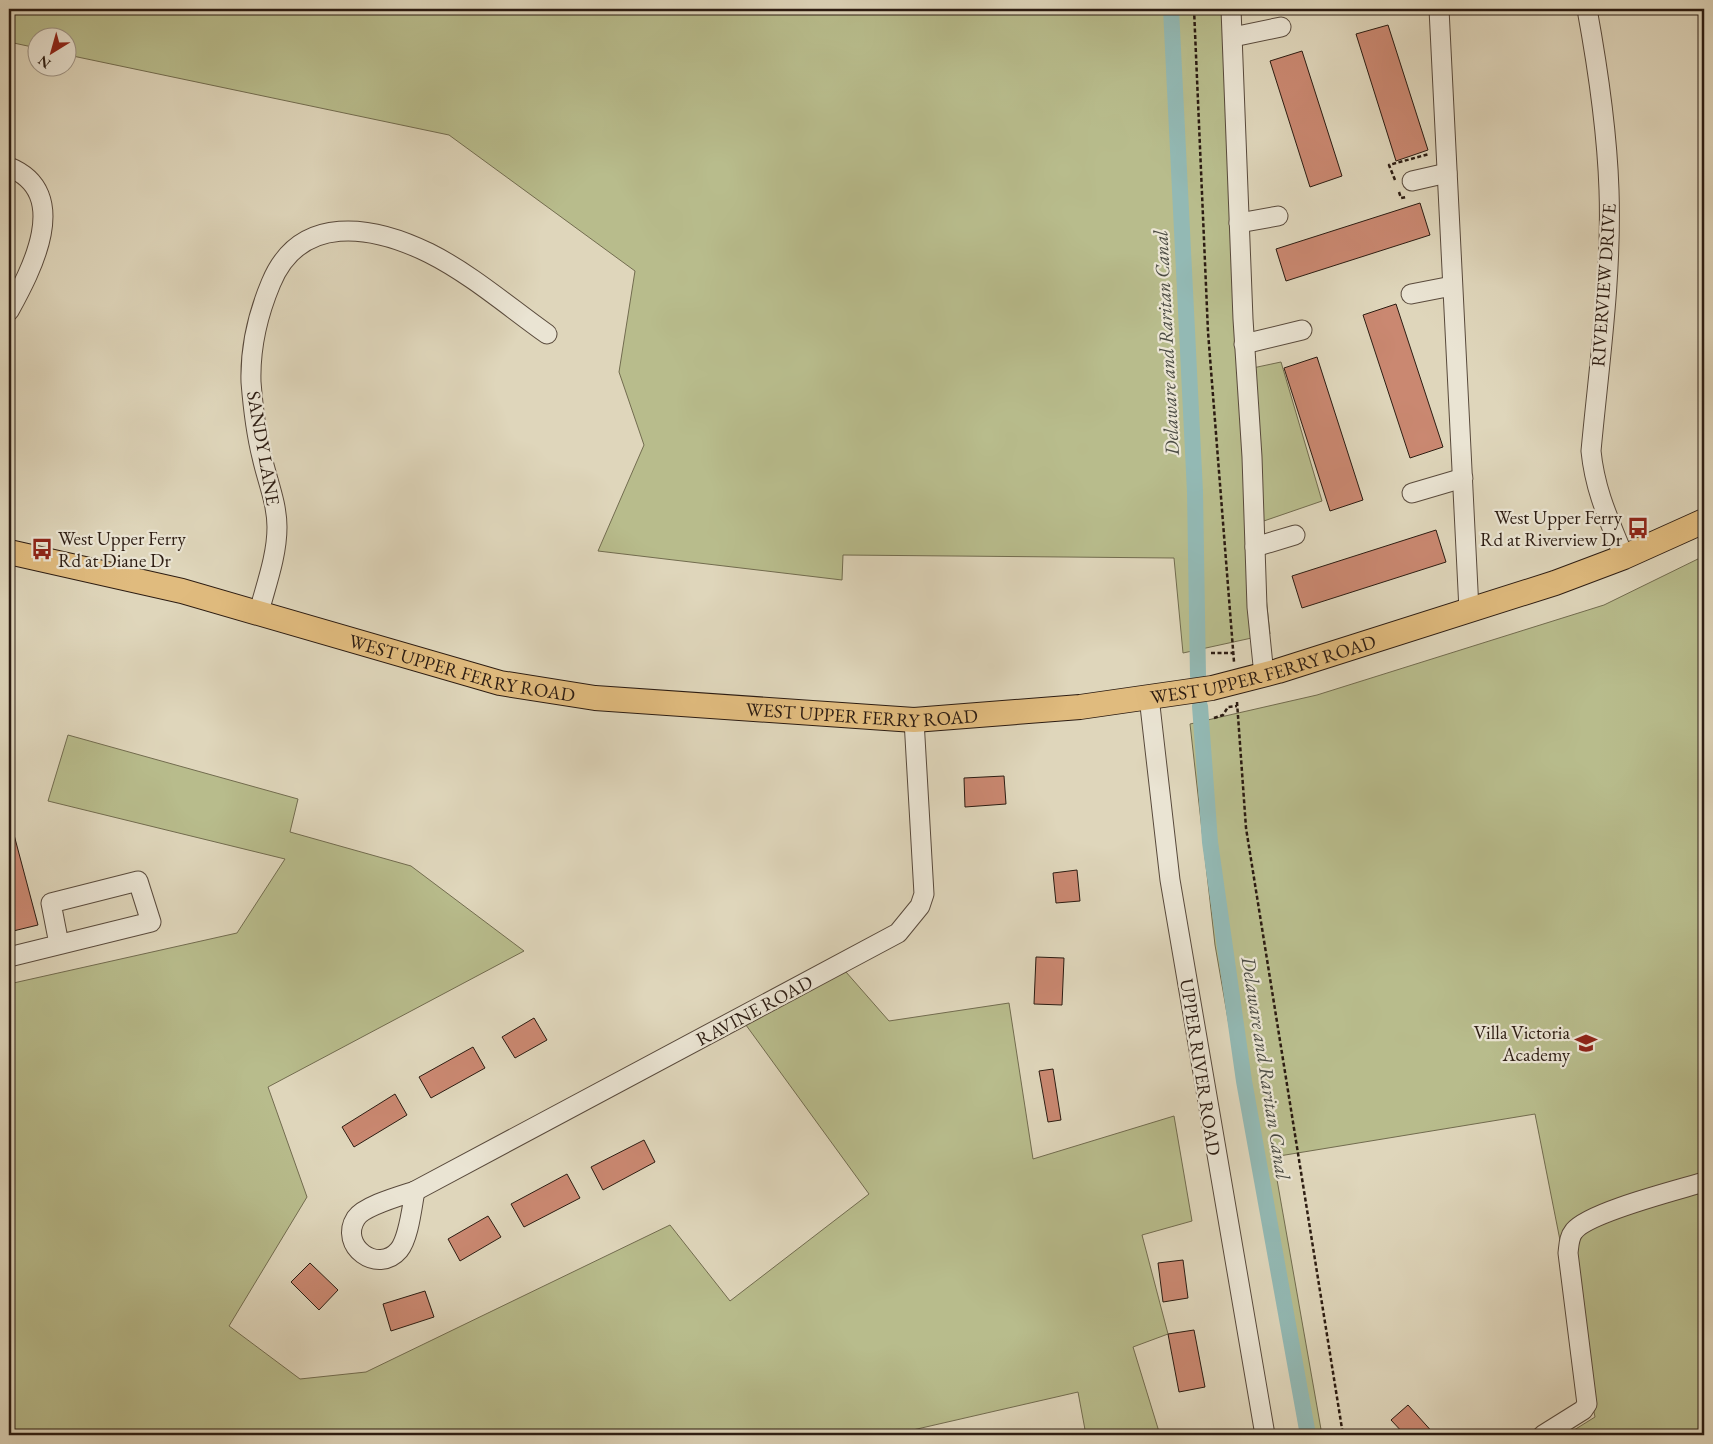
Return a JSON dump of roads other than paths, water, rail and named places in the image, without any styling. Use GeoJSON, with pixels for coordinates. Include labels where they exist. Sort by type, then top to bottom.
{"type":"FeatureCollection","features":[{"type":"Feature","properties":{"kind":"main road","name":"WEST UPPER FERRY ROAD"},"geometry":{"type":"LineString","coordinates":[[9,552],[182,591],[500,683],[595,698],[914,720],[1080,707],[1212,688],[1264,675],[1554,583],[1624,557],[1704,521]]}},
{"type":"Feature","properties":{"kind":"street"},"geometry":{"type":"LineString","coordinates":[[1231,9],[1244,344],[1264,675]]}},
{"type":"Feature","properties":{"kind":"street"},"geometry":{"type":"LineString","coordinates":[[1438,9],[1470,610]]}},
{"type":"Feature","properties":{"kind":"street","name":"RIVERVIEW DRIVE"},"geometry":{"type":"LineString","coordinates":[[1587,9],[1606,131],[1609,191],[1609,250],[1591,451],[1593,475],[1599,499],[1624,557]]}},
{"type":"Feature","properties":{"kind":"street"},"geometry":{"type":"LineString","coordinates":[[1233,37],[1281,27]]}},
{"type":"Feature","properties":{"kind":"street"},"geometry":{"type":"LineString","coordinates":[[9,167],[25,177],[35,188],[44,218],[43,234],[34,258],[9,311]]}},
{"type":"Feature","properties":{"kind":"street"},"geometry":{"type":"LineString","coordinates":[[1412,181],[1446,173]]}},
{"type":"Feature","properties":{"kind":"street"},"geometry":{"type":"LineString","coordinates":[[1239,223],[1278,216]]}},
{"type":"Feature","properties":{"kind":"street","name":"SANDY LANE"},"geometry":{"type":"LineString","coordinates":[[259,612],[275,550],[277,527],[275,506],[262,457],[255,420],[252,358],[263,301],[279,266],[296,246],[311,237],[327,231],[345,230],[374,234],[402,242],[428,253],[457,269],[547,334]]}},
{"type":"Feature","properties":{"kind":"street"},"geometry":{"type":"LineString","coordinates":[[1411,294],[1452,286]]}},
{"type":"Feature","properties":{"kind":"street"},"geometry":{"type":"LineString","coordinates":[[1244,344],[1302,330]]}},
{"type":"Feature","properties":{"kind":"street"},"geometry":{"type":"LineString","coordinates":[[1412,494],[1463,478]]}},
{"type":"Feature","properties":{"kind":"street"},"geometry":{"type":"LineString","coordinates":[[1255,547],[1295,535]]}},
{"type":"Feature","properties":{"kind":"street","name":"UPPER RIVER ROAD"},"geometry":{"type":"LineString","coordinates":[[1149,697],[1170,880],[1265,1435]]}},
{"type":"Feature","properties":{"kind":"street","name":"RAVINE ROAD"},"geometry":{"type":"LineString","coordinates":[[415,1191],[898,934],[920,906],[924,894],[914,720]]}},
{"type":"Feature","properties":{"kind":"street"},"geometry":{"type":"LineString","coordinates":[[9,957],[150,922],[138,881],[51,903],[59,944]]}},
{"type":"Feature","properties":{"kind":"street"},"geometry":{"type":"LineString","coordinates":[[1543,1435],[1582,1410],[1587,1404],[1569,1262],[1570,1240],[1575,1230],[1585,1223],[1611,1212],[1704,1182]]}},
{"type":"Feature","properties":{"kind":"waterway","name":"Delaware and Raritan Canal"},"geometry":{"type":"LineString","coordinates":[[1171,9],[1195,492],[1198,676]]}},
{"type":"Feature","properties":{"kind":"waterway","name":"Delaware and Raritan Canal"},"geometry":{"type":"LineString","coordinates":[[1200,706],[1210,842],[1244,1081],[1308,1435]]}},
{"type":"Feature","properties":{"kind":"place","name":"West Upper Ferry Rd at Riverview Dr"},"geometry":{"type":"Point","coordinates":[1638,528]}},
{"type":"Feature","properties":{"kind":"place","name":"West Upper Ferry Rd at Diane Dr"},"geometry":{"type":"Point","coordinates":[42,549]}},
{"type":"Feature","properties":{"kind":"place","name":"Villa Victoria Academy"},"geometry":{"type":"Point","coordinates":[1586,1043]}}]}
